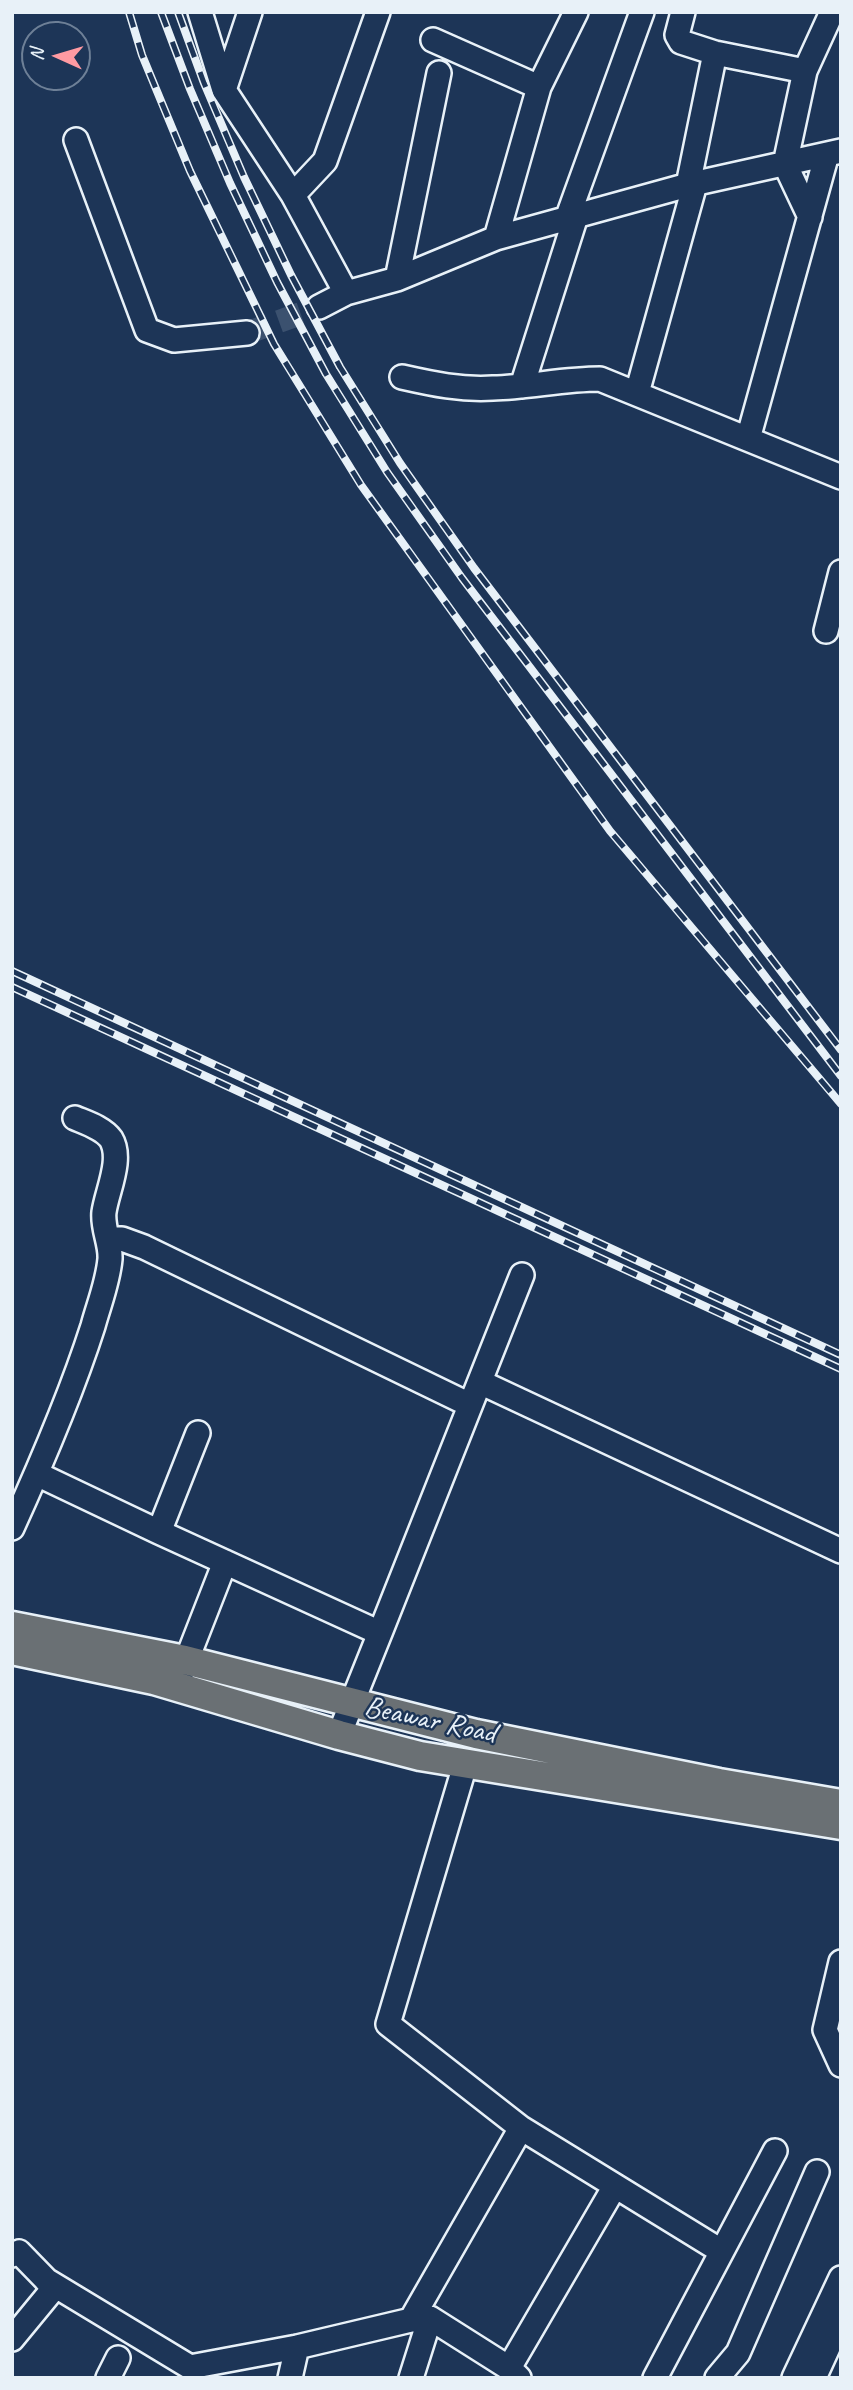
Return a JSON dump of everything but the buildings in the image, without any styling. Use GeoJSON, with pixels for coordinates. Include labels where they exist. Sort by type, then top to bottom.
{"type":"FeatureCollection","features":[{"type":"Feature","properties":{"kind":"main road","name":"Beawar Road"},"geometry":{"type":"LineString","coordinates":[[12,1626],[185,1660],[476,1734],[841,1804]]}},
{"type":"Feature","properties":{"kind":"main road","name":"Beawar Road"},"geometry":{"type":"LineString","coordinates":[[12,1650],[177,1686],[339,1735],[465,1765],[841,1825]]}},
{"type":"Feature","properties":{"kind":"street"},"geometry":{"type":"LineString","coordinates":[[200,12],[224,90],[293,195],[346,293]]}},
{"type":"Feature","properties":{"kind":"street"},"geometry":{"type":"LineString","coordinates":[[224,90],[250,12]]}},
{"type":"Feature","properties":{"kind":"street"},"geometry":{"type":"LineString","coordinates":[[293,195],[325,161],[378,12]]}},
{"type":"Feature","properties":{"kind":"street"},"geometry":{"type":"LineString","coordinates":[[496,239],[538,87],[576,12]]}},
{"type":"Feature","properties":{"kind":"street"},"geometry":{"type":"LineString","coordinates":[[522,386],[571,217],[642,12]]}},
{"type":"Feature","properties":{"kind":"street"},"geometry":{"type":"LineString","coordinates":[[683,12],[677,35],[681,42],[715,53],[804,71]]}},
{"type":"Feature","properties":{"kind":"street"},"geometry":{"type":"LineString","coordinates":[[810,217],[785,164],[804,71],[833,19]]}},
{"type":"Feature","properties":{"kind":"street"},"geometry":{"type":"LineString","coordinates":[[433,40],[538,87]]}},
{"type":"Feature","properties":{"kind":"street"},"geometry":{"type":"LineString","coordinates":[[637,393],[692,184],[715,53]]}},
{"type":"Feature","properties":{"kind":"street"},"geometry":{"type":"LineString","coordinates":[[397,279],[439,74]]}},
{"type":"Feature","properties":{"kind":"street"},"geometry":{"type":"LineString","coordinates":[[76,141],[147,330],[174,340],[247,333]]}},
{"type":"Feature","properties":{"kind":"street"},"geometry":{"type":"LineString","coordinates":[[319,307],[346,293],[397,279],[496,239],[692,184],[834,153]]}},
{"type":"Feature","properties":{"kind":"street"},"geometry":{"type":"LineString","coordinates":[[748,439],[810,217],[834,153]]}},
{"type":"Feature","properties":{"kind":"street"},"geometry":{"type":"LineString","coordinates":[[402,377],[450,388],[522,386],[572,379],[600,379],[841,477]]}},
{"type":"Feature","properties":{"kind":"street"},"geometry":{"type":"LineString","coordinates":[[826,631],[841,572]]}},
{"type":"Feature","properties":{"kind":"street"},"geometry":{"type":"LineString","coordinates":[[12,1528],[27,1480],[84,1353],[105,1286],[110,1257],[103,1222],[115,1152],[112,1141],[98,1128],[75,1118]]}},
{"type":"Feature","properties":{"kind":"street"},"geometry":{"type":"LineString","coordinates":[[108,1239],[121,1239],[144,1247],[470,1405]]}},
{"type":"Feature","properties":{"kind":"street"},"geometry":{"type":"LineString","coordinates":[[339,1735],[522,1275]]}},
{"type":"Feature","properties":{"kind":"street"},"geometry":{"type":"LineString","coordinates":[[480,1382],[841,1550]]}},
{"type":"Feature","properties":{"kind":"street"},"geometry":{"type":"LineString","coordinates":[[159,1532],[198,1433]]}},
{"type":"Feature","properties":{"kind":"street"},"geometry":{"type":"LineString","coordinates":[[27,1480],[159,1532],[380,1633]]}},
{"type":"Feature","properties":{"kind":"street"},"geometry":{"type":"LineString","coordinates":[[177,1686],[225,1562]]}},
{"type":"Feature","properties":{"kind":"street"},"geometry":{"type":"LineString","coordinates":[[465,1765],[388,2024],[522,2128],[721,2251]]}},
{"type":"Feature","properties":{"kind":"street"},"geometry":{"type":"LineString","coordinates":[[841,1962],[825,2030],[841,2065]]}},
{"type":"Feature","properties":{"kind":"street"},"geometry":{"type":"LineString","coordinates":[[411,2378],[420,2319],[522,2128]]}},
{"type":"Feature","properties":{"kind":"street"},"geometry":{"type":"LineString","coordinates":[[657,2377],[775,2151]]}},
{"type":"Feature","properties":{"kind":"street"},"geometry":{"type":"LineString","coordinates":[[717,2378],[738,2353],[817,2172]]}},
{"type":"Feature","properties":{"kind":"street"},"geometry":{"type":"LineString","coordinates":[[46,2280],[188,2372],[420,2319],[514,2373],[615,2186]]}},
{"type":"Feature","properties":{"kind":"street"},"geometry":{"type":"LineString","coordinates":[[12,2255],[19,2252],[54,2288],[12,2339]]}},
{"type":"Feature","properties":{"kind":"street"},"geometry":{"type":"LineString","coordinates":[[794,2378],[841,2278]]}},
{"type":"Feature","properties":{"kind":"street"},"geometry":{"type":"LineString","coordinates":[[823,2371],[841,2319]]}},
{"type":"Feature","properties":{"kind":"street"},"geometry":{"type":"LineString","coordinates":[[290,2378],[297,2347]]}},
{"type":"Feature","properties":{"kind":"tunnel"},"geometry":{"type":"LineString","coordinates":[[247,333],[319,307]]}},
{"type":"Feature","properties":{"kind":"railway"},"geometry":{"type":"LineString","coordinates":[[129,12],[142,55],[190,171],[274,344],[361,485],[610,831],[841,1104]]}},
{"type":"Feature","properties":{"kind":"railway"},"geometry":{"type":"LineString","coordinates":[[161,12],[230,183],[277,282],[326,374],[387,472],[462,578],[841,1076]]}},
{"type":"Feature","properties":{"kind":"railway"},"geometry":{"type":"LineString","coordinates":[[178,12],[204,83],[244,177],[291,275],[340,367],[400,463],[474,568],[841,1050]]}},
{"type":"Feature","properties":{"kind":"railway"},"geometry":{"type":"LineString","coordinates":[[12,971],[841,1355]]}},
{"type":"Feature","properties":{"kind":"railway"},"geometry":{"type":"LineString","coordinates":[[12,987],[841,1369]]}}]}
